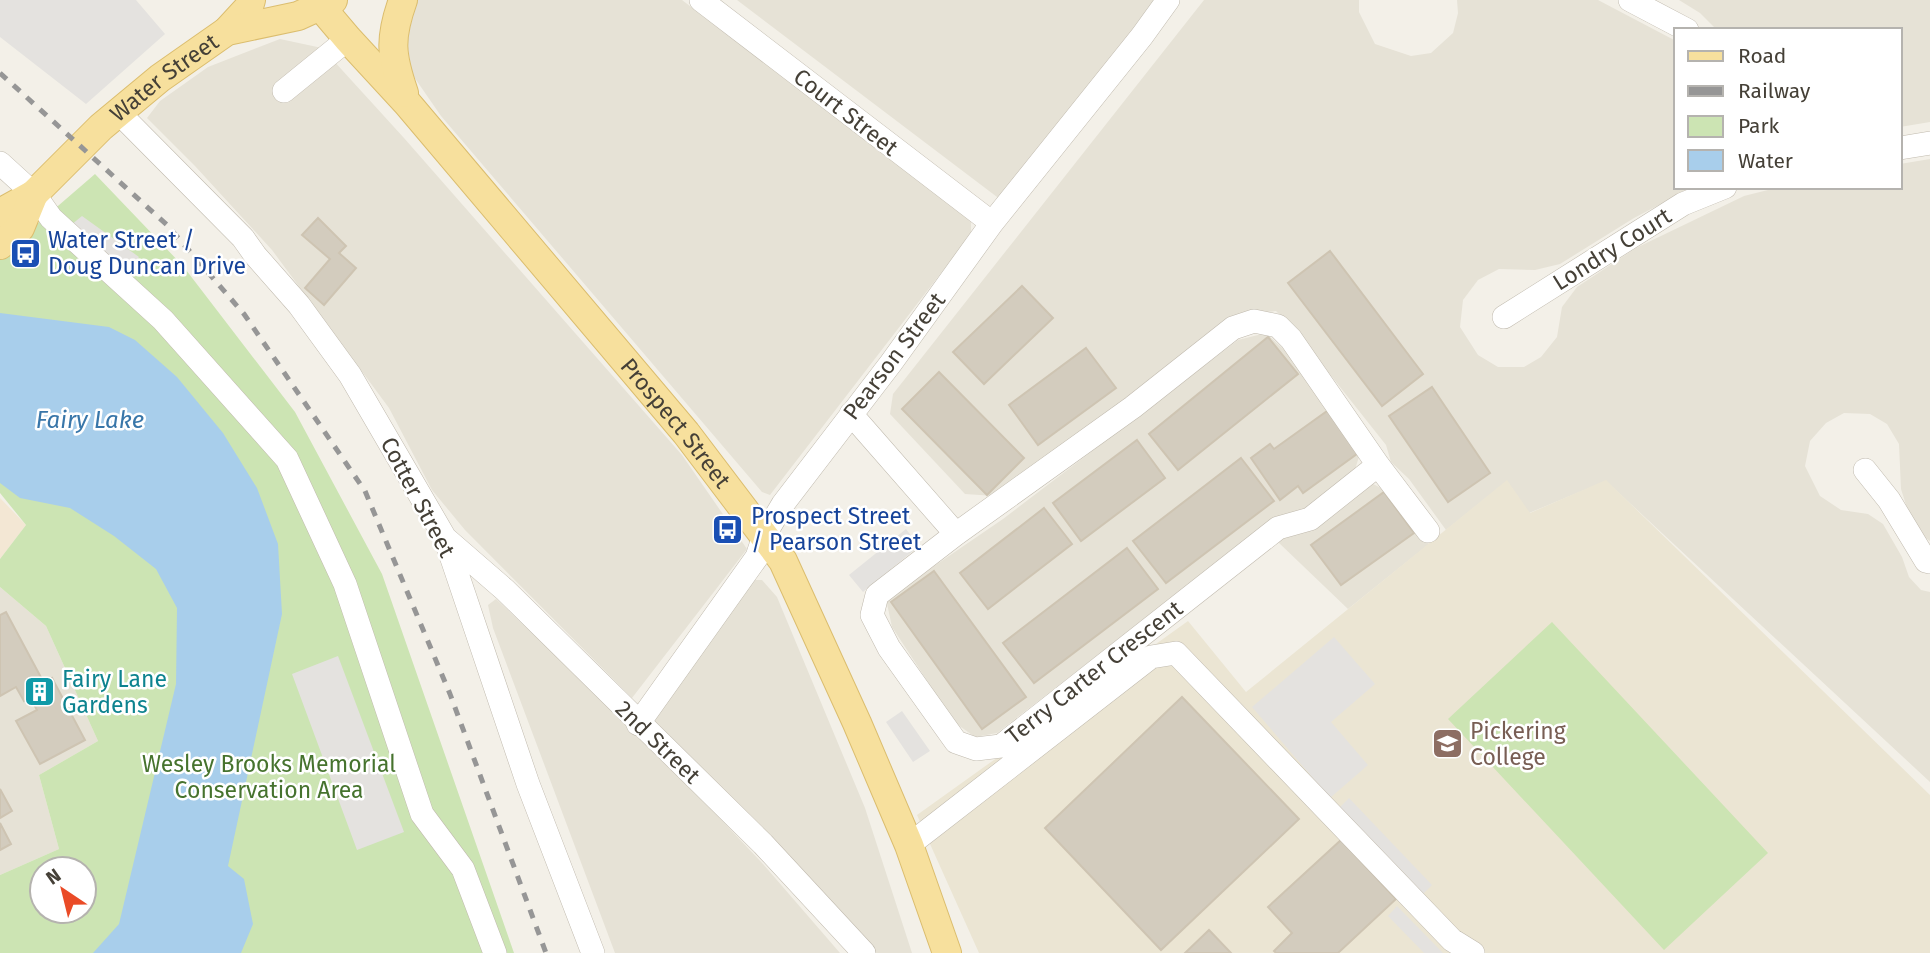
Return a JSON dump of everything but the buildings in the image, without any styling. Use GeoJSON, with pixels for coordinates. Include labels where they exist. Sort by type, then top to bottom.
{"type":"FeatureCollection","features":[{"type":"Feature","properties":{"kind":"main road"},"geometry":{"type":"LineString","coordinates":[[227,32],[249,7],[251,0]]}},
{"type":"Feature","properties":{"kind":"main road"},"geometry":{"type":"LineString","coordinates":[[403,0],[394,31],[392,59],[408,103]]}},
{"type":"Feature","properties":{"kind":"main road","name":"Water Street"},"geometry":{"type":"LineString","coordinates":[[0,213],[34,194],[80,147],[160,78],[227,32],[298,16],[323,2]]}},
{"type":"Feature","properties":{"kind":"main road","name":"Prospect Street"},"geometry":{"type":"LineString","coordinates":[[323,2],[348,39],[408,103],[685,433],[783,561],[909,845],[947,953]]}},
{"type":"Feature","properties":{"kind":"main road","name":"Water Street"},"geometry":{"type":"LineString","coordinates":[[0,245],[20,228],[34,194]]}},
{"type":"Feature","properties":{"kind":"street","name":"Court Street"},"geometry":{"type":"LineString","coordinates":[[701,0],[992,223]]}},
{"type":"Feature","properties":{"kind":"street","name":"Pearson Street"},"geometry":{"type":"LineString","coordinates":[[638,724],[757,557],[764,536],[779,510],[891,363],[992,223],[1168,0]]}},
{"type":"Feature","properties":{"kind":"street"},"geometry":{"type":"LineString","coordinates":[[1630,0],[1683,28]]}},
{"type":"Feature","properties":{"kind":"street"},"geometry":{"type":"LineString","coordinates":[[284,91],[348,39]]}},
{"type":"Feature","properties":{"kind":"street","name":"Cotter Street"},"geometry":{"type":"LineString","coordinates":[[119,113],[243,238],[299,305],[350,375],[445,537],[528,783],[593,953]]}},
{"type":"Feature","properties":{"kind":"street"},"geometry":{"type":"LineString","coordinates":[[1902,148],[1930,143]]}},
{"type":"Feature","properties":{"kind":"street"},"geometry":{"type":"LineString","coordinates":[[0,163],[34,194],[51,218],[163,320],[287,459],[345,584],[422,814],[463,869],[495,953]]}},
{"type":"Feature","properties":{"kind":"street","name":"Londry Court"},"geometry":{"type":"LineString","coordinates":[[1504,317],[1683,204],[1720,189]]}},
{"type":"Feature","properties":{"kind":"street","name":"Terry Carter Crescent"},"geometry":{"type":"LineString","coordinates":[[1378,465],[1310,519],[1278,528],[1000,746],[976,749],[956,742],[889,649],[872,615],[877,596],[956,534],[1133,407],[1233,328],[1254,321],[1278,326],[1291,339],[1378,465],[1428,531]]}},
{"type":"Feature","properties":{"kind":"street"},"geometry":{"type":"LineString","coordinates":[[851,414],[956,534]]}},
{"type":"Feature","properties":{"kind":"street"},"geometry":{"type":"LineString","coordinates":[[1865,470],[1889,500],[1926,561],[1930,562]]}},
{"type":"Feature","properties":{"kind":"street","name":"2nd Street"},"geometry":{"type":"LineString","coordinates":[[445,537],[505,590],[763,845],[864,953]]}},
{"type":"Feature","properties":{"kind":"street"},"geometry":{"type":"LineString","coordinates":[[909,845],[1151,657],[1176,653],[1452,940],[1473,953]]}},
{"type":"Feature","properties":{"kind":"shaded area"},"geometry":{"type":"Polygon","coordinates":[[[0,0],[136,0],[165,34],[86,104],[0,37],[0,0]]]}},
{"type":"Feature","properties":{"kind":"shaded area"},"geometry":{"type":"Polygon","coordinates":[[[417,0],[682,0],[971,221],[971,234],[770,495],[762,492],[441,116],[412,74],[406,36],[417,0]]]}},
{"type":"Feature","properties":{"kind":"shaded area"},"geometry":{"type":"Polygon","coordinates":[[[737,0],[1157,0],[1001,200],[737,0]]]}},
{"type":"Feature","properties":{"kind":"shaded area"},"geometry":{"type":"Polygon","coordinates":[[[1204,0],[1359,0],[1359,12],[1375,44],[1411,56],[1431,53],[1453,33],[1458,13],[1457,0],[1598,0],[1674,40],[1674,189],[1689,189],[1634,218],[1560,264],[1535,270],[1499,269],[1478,280],[1463,300],[1460,327],[1478,355],[1498,367],[1524,367],[1541,357],[1557,337],[1562,307],[1577,287],[1636,248],[1744,196],[1772,189],[1902,189],[1902,164],[1930,159],[1930,541],[1924,537],[1907,508],[1901,489],[1899,444],[1887,424],[1870,414],[1844,413],[1826,423],[1810,441],[1805,466],[1820,496],[1841,510],[1868,514],[1883,524],[1902,557],[1909,577],[1921,590],[1930,592],[1930,782],[1606,481],[1529,513],[1507,481],[1446,530],[1409,479],[1391,462],[1386,445],[1294,329],[1276,311],[1239,315],[1140,394],[1113,407],[995,496],[965,494],[890,414],[893,394],[1204,0]]]}},
{"type":"Feature","properties":{"kind":"shaded area"},"geometry":{"type":"Polygon","coordinates":[[[1679,0],[1930,0],[1930,122],[1902,127],[1902,28],[1715,28],[1700,13],[1679,0]]]}},
{"type":"Feature","properties":{"kind":"shaded area"},"geometry":{"type":"Polygon","coordinates":[[[280,39],[322,48],[682,455],[747,549],[632,698],[465,530],[432,490],[389,408],[272,250],[147,118],[160,101],[208,67],[280,39]]]}},
{"type":"Feature","properties":{"kind":"shaded area"},"geometry":{"type":"Polygon","coordinates":[[[82,216],[139,257],[123,278],[60,234],[82,216]]]}},
{"type":"Feature","properties":{"kind":"shaded area"},"geometry":{"type":"Polygon","coordinates":[[[1266,333],[1293,358],[1362,447],[1353,476],[1311,511],[1272,520],[997,733],[975,737],[954,722],[892,627],[886,599],[1003,519],[1238,340],[1266,333]]]}},
{"type":"Feature","properties":{"kind":"shaded area","name":"Pickering College"},"geometry":{"type":"Polygon","coordinates":[[[1507,480],[1530,513],[1606,480],[1930,795],[1930,953],[979,953],[917,815],[1188,621],[1246,692],[1507,480]]]}},
{"type":"Feature","properties":{"kind":"shaded area"},"geometry":{"type":"Polygon","coordinates":[[[1373,484],[1393,494],[1429,544],[1348,609],[1278,542],[1279,536],[1315,528],[1373,484]]]}},
{"type":"Feature","properties":{"kind":"shaded area"},"geometry":{"type":"Polygon","coordinates":[[[0,498],[26,525],[0,559],[0,498]]]}},
{"type":"Feature","properties":{"kind":"shaded area"},"geometry":{"type":"Polygon","coordinates":[[[906,529],[919,546],[863,592],[849,575],[906,529]]]}},
{"type":"Feature","properties":{"kind":"shaded area"},"geometry":{"type":"Polygon","coordinates":[[[749,580],[762,580],[777,597],[865,808],[912,953],[868,953],[650,722],[749,580]]]}},
{"type":"Feature","properties":{"kind":"shaded area"},"geometry":{"type":"Polygon","coordinates":[[[0,587],[46,626],[98,741],[39,775],[59,849],[45,855],[28,855],[28,863],[0,875],[0,587]]]}},
{"type":"Feature","properties":{"kind":"shaded area"},"geometry":{"type":"Polygon","coordinates":[[[496,599],[666,761],[763,864],[840,953],[615,953],[493,628],[488,605],[496,599]]]}},
{"type":"Feature","properties":{"kind":"shaded area"},"geometry":{"type":"Polygon","coordinates":[[[1334,637],[1375,684],[1331,722],[1368,765],[1330,798],[1252,707],[1334,637]]]}},
{"type":"Feature","properties":{"kind":"shaded area"},"geometry":{"type":"Polygon","coordinates":[[[338,656],[404,832],[357,850],[292,674],[338,656]]]}},
{"type":"Feature","properties":{"kind":"shaded area"},"geometry":{"type":"Polygon","coordinates":[[[902,711],[930,751],[913,762],[886,722],[902,711]]]}},
{"type":"Feature","properties":{"kind":"shaded area"},"geometry":{"type":"Polygon","coordinates":[[[1349,798],[1432,885],[1421,896],[1338,809],[1349,798]]]}},
{"type":"Feature","properties":{"kind":"shaded area"},"geometry":{"type":"Polygon","coordinates":[[[1397,906],[1443,953],[1424,953],[1388,916],[1397,906]]]}},
{"type":"Feature","properties":{"kind":"green space","name":"Wesley Brooks Memorial Conservation Area"},"geometry":{"type":"Polygon","coordinates":[[[95,174],[183,266],[295,412],[382,574],[514,953],[0,953],[0,875],[28,863],[28,925],[98,925],[98,855],[45,855],[59,849],[39,775],[98,741],[46,626],[0,587],[0,559],[26,525],[0,493],[0,256],[95,174]]]}},
{"type":"Feature","properties":{"kind":"green space"},"geometry":{"type":"Polygon","coordinates":[[[1552,622],[1768,853],[1664,950],[1448,719],[1552,622]]]}},
{"type":"Feature","properties":{"kind":"water","name":"Fairy Lake"},"geometry":{"type":"Polygon","coordinates":[[[0,313],[109,327],[135,340],[177,377],[223,433],[257,488],[278,544],[282,614],[228,866],[244,879],[253,924],[241,953],[93,953],[119,924],[176,684],[177,608],[156,569],[114,536],[70,508],[20,498],[0,483],[0,313]]]}},
{"type":"Feature","properties":{"kind":"railway"},"geometry":{"type":"LineString","coordinates":[[0,73],[167,225],[244,314],[365,491],[450,694],[546,953]]}},
{"type":"Feature","properties":{"kind":"place","name":"Water Street / Doug Duncan Drive"},"geometry":{"type":"Point","coordinates":[25,253]}},
{"type":"Feature","properties":{"kind":"place","name":"Prospect Street / Pearson Street"},"geometry":{"type":"Point","coordinates":[728,529]}},
{"type":"Feature","properties":{"kind":"place","name":"Fairy Lane Gardens"},"geometry":{"type":"Point","coordinates":[39,692]}},
{"type":"Feature","properties":{"kind":"place","name":"Pickering College"},"geometry":{"type":"Point","coordinates":[1447,744]}}]}
